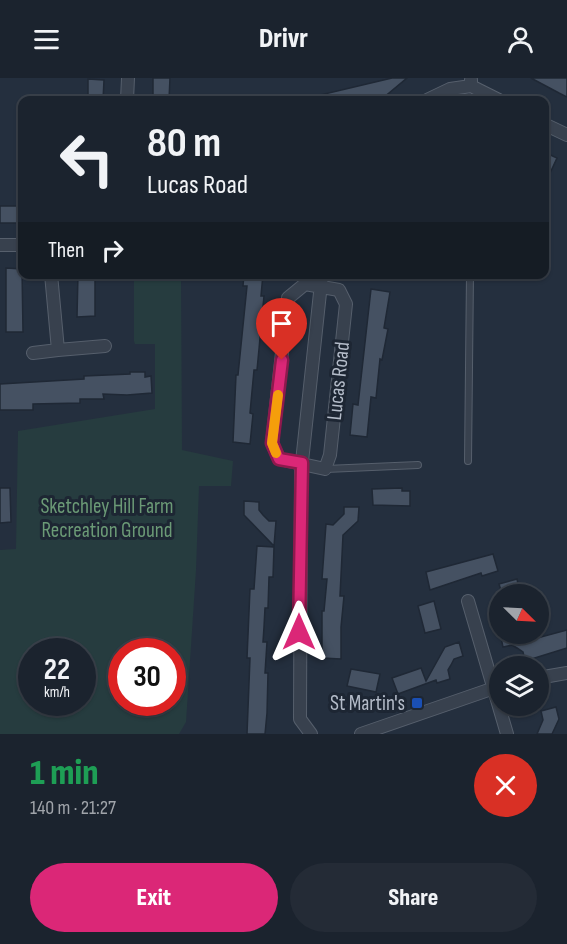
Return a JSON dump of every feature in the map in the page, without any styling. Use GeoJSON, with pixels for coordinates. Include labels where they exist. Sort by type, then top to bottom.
{"type":"FeatureCollection","features":[{"type":"Feature","properties":{"kind":"street"},"geometry":{"type":"LineString","coordinates":[[127,96],[128,78]]}},
{"type":"Feature","properties":{"kind":"street"},"geometry":{"type":"LineString","coordinates":[[435,96],[450,89],[473,86],[492,96]]}},
{"type":"Feature","properties":{"kind":"street"},"geometry":{"type":"LineString","coordinates":[[549,126],[567,135]]}},
{"type":"Feature","properties":{"kind":"street"},"geometry":{"type":"LineString","coordinates":[[0,245],[18,245]]}},
{"type":"Feature","properties":{"kind":"street"},"geometry":{"type":"LineString","coordinates":[[51,279],[58,350]]}},
{"type":"Feature","properties":{"kind":"street"},"geometry":{"type":"LineString","coordinates":[[321,281],[305,284],[288,298],[272,443],[279,459],[325,469]]}},
{"type":"Feature","properties":{"kind":"street","name":"Lucas Road"},"geometry":{"type":"LineString","coordinates":[[311,734],[300,719],[299,611],[302,463],[321,281],[339,290],[346,304],[330,455],[325,469]]}},
{"type":"Feature","properties":{"kind":"street"},"geometry":{"type":"LineString","coordinates":[[33,353],[105,346]]}},
{"type":"Feature","properties":{"kind":"street"},"geometry":{"type":"LineString","coordinates":[[468,601],[489,663]]}},
{"type":"Feature","properties":{"kind":"street"},"geometry":{"type":"LineString","coordinates":[[549,676],[567,673]]}},
{"type":"Feature","properties":{"kind":"street"},"geometry":{"type":"LineString","coordinates":[[361,734],[489,689]]}},
{"type":"Feature","properties":{"kind":"street"},"geometry":{"type":"LineString","coordinates":[[503,716],[507,734]]}},
{"type":"Feature","properties":{"kind":"lane"},"geometry":{"type":"LineString","coordinates":[[468,461],[470,279]]}},
{"type":"Feature","properties":{"kind":"lane"},"geometry":{"type":"LineString","coordinates":[[325,469],[418,465]]}},
{"type":"Feature","properties":{"kind":"green space","name":"Sketchley Hill Farm Recreation Ground"},"geometry":{"type":"Polygon","coordinates":[[[134,279],[181,279],[182,450],[233,461],[231,486],[199,486],[186,722],[179,734],[0,734],[0,550],[16,549],[18,431],[155,409],[155,344],[135,344],[134,279]]]}},
{"type":"Feature","properties":{"kind":"building"},"geometry":{"type":"Polygon","coordinates":[[[153,78],[170,78],[169,96],[153,96],[153,78]]]}},
{"type":"Feature","properties":{"kind":"building"},"geometry":{"type":"Polygon","coordinates":[[[392,78],[407,78],[385,96],[316,96],[392,78]]]}},
{"type":"Feature","properties":{"kind":"building"},"geometry":{"type":"Polygon","coordinates":[[[531,78],[567,78],[567,97],[559,93],[531,78]]]}},
{"type":"Feature","properties":{"kind":"building"},"geometry":{"type":"Polygon","coordinates":[[[88,79],[104,80],[103,96],[88,96],[88,79]]]}},
{"type":"Feature","properties":{"kind":"building"},"geometry":{"type":"Polygon","coordinates":[[[549,154],[557,158],[549,175],[549,154]]]}},
{"type":"Feature","properties":{"kind":"building"},"geometry":{"type":"Polygon","coordinates":[[[0,206],[18,206],[18,223],[0,223],[0,206]]]}},
{"type":"Feature","properties":{"kind":"building"},"geometry":{"type":"Polygon","coordinates":[[[6,268],[18,269],[18,279],[22,279],[23,332],[6,332],[6,268]]]}},
{"type":"Feature","properties":{"kind":"building"},"geometry":{"type":"Polygon","coordinates":[[[78,279],[95,279],[95,316],[77,317],[78,279]]]}},
{"type":"Feature","properties":{"kind":"building"},"geometry":{"type":"Polygon","coordinates":[[[244,279],[263,279],[261,296],[264,296],[257,370],[254,370],[250,444],[233,442],[236,375],[238,375],[247,286],[243,286],[244,279]]]}},
{"type":"Feature","properties":{"kind":"building"},"geometry":{"type":"Polygon","coordinates":[[[371,289],[390,292],[384,328],[388,329],[382,360],[380,359],[376,398],[371,397],[367,437],[350,435],[353,404],[358,405],[371,289]]]}},
{"type":"Feature","properties":{"kind":"building"},"geometry":{"type":"Polygon","coordinates":[[[130,372],[145,372],[145,377],[151,376],[152,393],[103,394],[104,399],[80,399],[80,403],[33,404],[33,410],[0,410],[0,384],[84,379],[84,376],[130,374],[130,372]]]}},
{"type":"Feature","properties":{"kind":"building"},"geometry":{"type":"Polygon","coordinates":[[[0,488],[10,488],[11,522],[0,523],[0,488]]]}},
{"type":"Feature","properties":{"kind":"building"},"geometry":{"type":"Polygon","coordinates":[[[402,488],[402,491],[410,491],[410,506],[373,505],[372,489],[402,488]]]}},
{"type":"Feature","properties":{"kind":"building"},"geometry":{"type":"Polygon","coordinates":[[[244,501],[259,502],[259,510],[263,515],[269,521],[276,521],[274,546],[244,515],[244,501]]]}},
{"type":"Feature","properties":{"kind":"building"},"geometry":{"type":"Polygon","coordinates":[[[344,507],[359,507],[358,521],[343,535],[340,596],[344,596],[341,659],[322,658],[322,611],[324,611],[327,579],[322,579],[326,524],[333,525],[344,514],[344,507]]]}},
{"type":"Feature","properties":{"kind":"building"},"geometry":{"type":"Polygon","coordinates":[[[257,546],[274,547],[273,577],[269,577],[268,608],[265,608],[263,642],[267,642],[265,673],[268,673],[267,713],[265,734],[247,734],[250,589],[254,589],[257,546]]]}},
{"type":"Feature","properties":{"kind":"building"},"geometry":{"type":"Polygon","coordinates":[[[493,554],[498,571],[482,576],[481,573],[430,590],[426,572],[493,554]]]}},
{"type":"Feature","properties":{"kind":"building"},"geometry":{"type":"Polygon","coordinates":[[[517,579],[518,584],[499,584],[517,579]]]}},
{"type":"Feature","properties":{"kind":"building"},"geometry":{"type":"Polygon","coordinates":[[[434,601],[441,629],[425,633],[418,606],[434,601]]]}},
{"type":"Feature","properties":{"kind":"building"},"geometry":{"type":"Polygon","coordinates":[[[567,630],[567,648],[541,656],[524,656],[523,652],[512,645],[503,647],[502,644],[549,644],[549,635],[567,630]]]}},
{"type":"Feature","properties":{"kind":"building"},"geometry":{"type":"Polygon","coordinates":[[[459,642],[463,656],[454,659],[448,670],[450,679],[437,683],[436,680],[398,694],[392,678],[421,668],[426,681],[445,647],[459,642]]]}},
{"type":"Feature","properties":{"kind":"building"},"geometry":{"type":"Polygon","coordinates":[[[351,669],[380,674],[376,692],[347,686],[351,669]]]}},
{"type":"Feature","properties":{"kind":"building"},"geometry":{"type":"Polygon","coordinates":[[[556,707],[559,719],[552,734],[537,734],[543,720],[542,716],[549,716],[549,709],[556,707]]]}},
{"type":"Feature","properties":{"kind":"slow traffic"},"geometry":{"type":"LineString","coordinates":[[276,453],[272,443],[278,395]]}},
{"type":"Feature","properties":{"kind":"place","name":"St Martin's"},"geometry":{"type":"Point","coordinates":[417,703]}},
{"type":"Feature","properties":{"kind":"route"},"geometry":{"type":"LineString","coordinates":[[282,360],[272,443],[279,459],[302,463],[299,632]]}}]}
